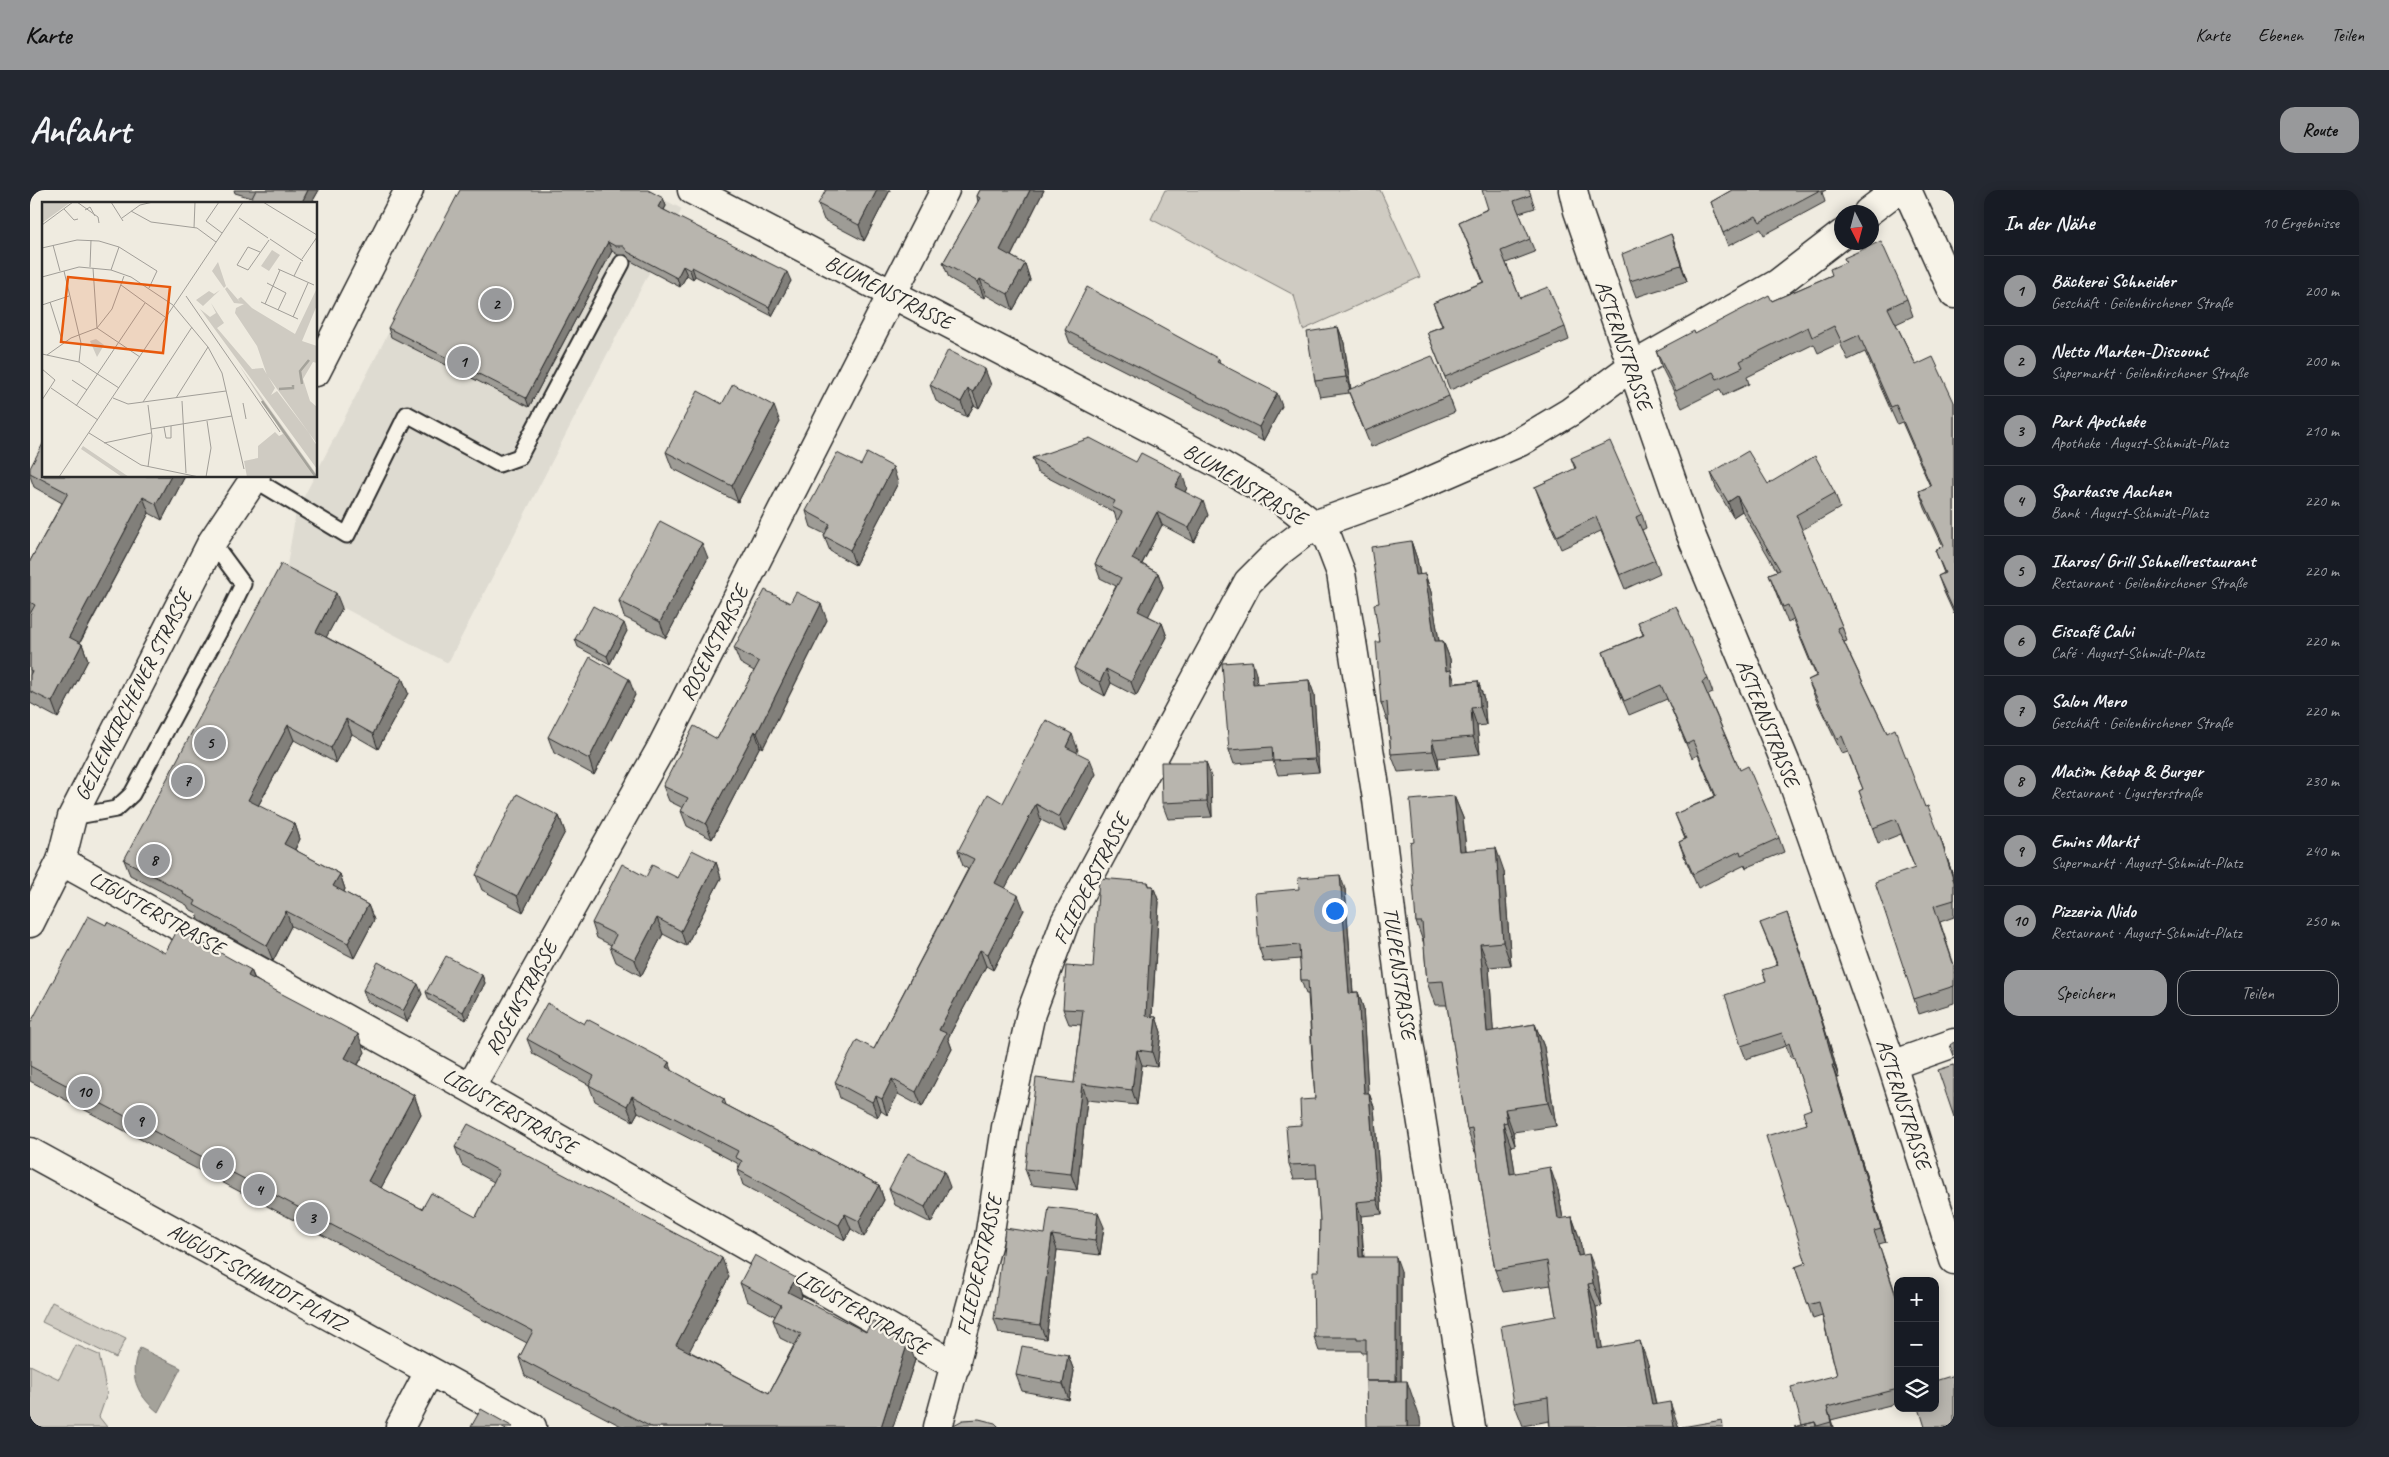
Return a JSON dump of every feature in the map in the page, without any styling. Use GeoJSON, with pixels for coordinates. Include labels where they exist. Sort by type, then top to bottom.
{"type":"FeatureCollection","features":[{"type":"Feature","properties":{"kind":"street"},"geometry":{"type":"LineString","coordinates":[[318,368],[409,190]]}},
{"type":"Feature","properties":{"kind":"street","name":"BLUMENSTRASSE"},"geometry":{"type":"LineString","coordinates":[[692,190],[1223,466],[1286,504],[1314,525],[1398,495],[1520,442],[1570,412],[1631,367],[1777,284],[1834,240]]}},
{"type":"Feature","properties":{"kind":"street","name":"ROSENSTRASSE"},"geometry":{"type":"LineString","coordinates":[[470,1088],[660,750],[945,190]]}},
{"type":"Feature","properties":{"kind":"street","name":"ASTERNSTRASSE"},"geometry":{"type":"LineString","coordinates":[[1573,190],[1578,211],[1631,367],[1689,530],[1789,771],[1892,1065],[1954,1260]]}},
{"type":"Feature","properties":{"kind":"street"},"geometry":{"type":"LineString","coordinates":[[1877,205],[1897,190]]}},
{"type":"Feature","properties":{"kind":"street"},"geometry":{"type":"LineString","coordinates":[[1907,190],[1954,294]]}},
{"type":"Feature","properties":{"kind":"street","name":"GEILENKIRCHENER STRASSE"},"geometry":{"type":"LineString","coordinates":[[30,923],[61,861],[72,817],[212,542],[255,478]]}},
{"type":"Feature","properties":{"kind":"street","name":"FLIEDERSTRASSE"},"geometry":{"type":"LineString","coordinates":[[938,1427],[989,1238],[1006,1127],[1031,1013],[1065,922],[1248,582],[1276,554],[1314,525]]}},
{"type":"Feature","properties":{"kind":"street","name":"TULPENSTRASSE"},"geometry":{"type":"LineString","coordinates":[[1314,525],[1328,539],[1341,572],[1377,799],[1403,1003],[1471,1427]]}},
{"type":"Feature","properties":{"kind":"street","name":"LIGUSTERSTRASSE"},"geometry":{"type":"LineString","coordinates":[[61,861],[470,1088],[956,1366]]}},
{"type":"Feature","properties":{"kind":"street"},"geometry":{"type":"LineString","coordinates":[[1892,1065],[1954,1043]]}},
{"type":"Feature","properties":{"kind":"street","name":"AUGUST-SCHMIDT-PLATZ"},"geometry":{"type":"LineString","coordinates":[[30,1152],[532,1427]]}},
{"type":"Feature","properties":{"kind":"street"},"geometry":{"type":"LineString","coordinates":[[400,1427],[429,1372]]}},
{"type":"Feature","properties":{"kind":"lane"},"geometry":{"type":"LineString","coordinates":[[255,478],[347,535],[407,414],[498,464],[519,457],[622,263]]}},
{"type":"Feature","properties":{"kind":"lane"},"geometry":{"type":"LineString","coordinates":[[72,817],[116,809],[132,794],[228,615],[243,584],[212,542]]}},
{"type":"Feature","properties":{"kind":"shaded area"},"geometry":{"type":"Polygon","coordinates":[[[462,190],[645,190],[682,209],[448,663],[285,577],[296,512],[314,478],[318,478],[318,469],[462,190]]]}},
{"type":"Feature","properties":{"kind":"shaded area"},"geometry":{"type":"Polygon","coordinates":[[[1165,190],[1380,190],[1420,277],[1303,330],[1294,295],[1151,219],[1165,190]]]}},
{"type":"Feature","properties":{"kind":"shaded area"},"geometry":{"type":"Polygon","coordinates":[[[52,1302],[126,1338],[116,1358],[42,1322],[52,1302]]]}},
{"type":"Feature","properties":{"kind":"shaded area"},"geometry":{"type":"Polygon","coordinates":[[[76,1345],[99,1355],[107,1394],[99,1417],[107,1427],[30,1427],[30,1365],[59,1379],[76,1345]]]}},
{"type":"Feature","properties":{"kind":"shaded area"},"geometry":{"type":"Polygon","coordinates":[[[140,1348],[181,1368],[158,1412],[144,1398],[136,1383],[134,1367],[140,1348]]]}},
{"type":"Feature","properties":{"kind":"building"},"geometry":{"type":"Polygon","coordinates":[[[256,190],[308,190],[302,202],[250,202],[256,190]]]}},
{"type":"Feature","properties":{"kind":"building"},"geometry":{"type":"Polygon","coordinates":[[[460,190],[648,190],[663,198],[658,207],[787,272],[769,307],[692,267],[690,270],[683,266],[677,278],[628,252],[623,246],[615,246],[608,242],[526,398],[388,328],[460,190]]]}},
{"type":"Feature","properties":{"kind":"building"},"geometry":{"type":"Polygon","coordinates":[[[826,190],[877,190],[859,225],[818,204],[826,190]]]}},
{"type":"Feature","properties":{"kind":"building"},"geometry":{"type":"Polygon","coordinates":[[[980,190],[1030,190],[1000,250],[1025,264],[1008,294],[980,279],[978,282],[943,263],[980,198],[977,196],[980,190]]]}},
{"type":"Feature","properties":{"kind":"building"},"geometry":{"type":"Polygon","coordinates":[[[1482,190],[1529,190],[1531,195],[1514,201],[1530,239],[1501,251],[1520,298],[1548,287],[1565,327],[1445,377],[1427,332],[1443,326],[1433,303],[1484,282],[1459,222],[1488,209],[1482,190]]]}},
{"type":"Feature","properties":{"kind":"building"},"geometry":{"type":"Polygon","coordinates":[[[1732,190],[1820,190],[1760,222],[1756,216],[1723,233],[1711,202],[1732,190]]]}},
{"type":"Feature","properties":{"kind":"building"},"geometry":{"type":"Polygon","coordinates":[[[1671,234],[1681,265],[1630,281],[1622,254],[1671,234]]]}},
{"type":"Feature","properties":{"kind":"building"},"geometry":{"type":"Polygon","coordinates":[[[1881,241],[1907,299],[1888,308],[1916,365],[1933,357],[1954,402],[1954,611],[1938,576],[1945,573],[1935,550],[1944,545],[1919,491],[1931,486],[1896,405],[1891,407],[1859,335],[1842,343],[1834,326],[1812,337],[1808,327],[1740,361],[1743,367],[1717,379],[1713,372],[1676,391],[1656,351],[1694,331],[1695,334],[1769,295],[1772,301],[1832,275],[1830,269],[1846,262],[1844,258],[1861,250],[1879,250],[1879,242],[1881,241]]]}},
{"type":"Feature","properties":{"kind":"building"},"geometry":{"type":"Polygon","coordinates":[[[1087,287],[1219,359],[1217,362],[1277,393],[1259,427],[1065,330],[1087,287]]]}},
{"type":"Feature","properties":{"kind":"building"},"geometry":{"type":"Polygon","coordinates":[[[1338,327],[1346,377],[1315,381],[1307,332],[1338,327]]]}},
{"type":"Feature","properties":{"kind":"building"},"geometry":{"type":"Polygon","coordinates":[[[948,350],[985,369],[973,392],[968,389],[961,402],[930,385],[948,350]]]}},
{"type":"Feature","properties":{"kind":"building"},"geometry":{"type":"Polygon","coordinates":[[[1432,356],[1449,396],[1365,431],[1348,390],[1432,356]]]}},
{"type":"Feature","properties":{"kind":"building"},"geometry":{"type":"Polygon","coordinates":[[[733,384],[774,406],[732,486],[666,452],[698,391],[722,404],[733,384]]]}},
{"type":"Feature","properties":{"kind":"building"},"geometry":{"type":"Polygon","coordinates":[[[1090,438],[1136,462],[1141,453],[1182,474],[1175,487],[1203,501],[1189,528],[1157,512],[1132,559],[1158,573],[1138,611],[1162,623],[1131,682],[1106,669],[1100,682],[1074,668],[1121,578],[1095,564],[1122,512],[1112,507],[1115,501],[1032,458],[1090,438]]]}},
{"type":"Feature","properties":{"kind":"building"},"geometry":{"type":"Polygon","coordinates":[[[1610,441],[1642,514],[1636,517],[1655,560],[1620,575],[1596,517],[1557,536],[1535,487],[1576,468],[1571,458],[1610,441]]]}},
{"type":"Feature","properties":{"kind":"building"},"geometry":{"type":"Polygon","coordinates":[[[42,446],[42,478],[170,478],[156,504],[143,497],[69,637],[82,644],[52,702],[30,691],[30,675],[32,671],[30,670],[30,614],[35,605],[30,602],[30,561],[68,493],[30,473],[30,468],[42,446]]]}},
{"type":"Feature","properties":{"kind":"building"},"geometry":{"type":"Polygon","coordinates":[[[1748,451],[1768,484],[1815,456],[1835,493],[1796,515],[1842,626],[1837,628],[1887,733],[1895,729],[1925,807],[1928,806],[1940,837],[1954,882],[1954,900],[1934,906],[1954,966],[1954,986],[1914,999],[1875,882],[1915,868],[1896,819],[1873,828],[1859,791],[1863,789],[1842,736],[1837,739],[1808,680],[1817,676],[1788,605],[1783,607],[1769,574],[1780,570],[1737,496],[1728,502],[1711,473],[1748,451]]]}},
{"type":"Feature","properties":{"kind":"building"},"geometry":{"type":"Polygon","coordinates":[[[837,453],[861,465],[867,453],[893,467],[850,550],[824,536],[830,524],[806,511],[837,453]]]}},
{"type":"Feature","properties":{"kind":"building"},"geometry":{"type":"Polygon","coordinates":[[[660,521],[702,543],[660,622],[619,601],[660,521]]]}},
{"type":"Feature","properties":{"kind":"building"},"geometry":{"type":"Polygon","coordinates":[[[1411,541],[1416,575],[1425,574],[1435,641],[1443,641],[1446,671],[1451,670],[1452,684],[1478,681],[1480,707],[1471,708],[1473,737],[1432,740],[1433,751],[1391,754],[1387,702],[1381,703],[1376,642],[1380,642],[1374,604],[1379,603],[1371,547],[1411,541]]]}},
{"type":"Feature","properties":{"kind":"building"},"geometry":{"type":"Polygon","coordinates":[[[281,564],[336,593],[316,632],[402,678],[373,734],[346,719],[331,748],[288,725],[248,800],[295,824],[284,844],[340,874],[333,886],[368,905],[348,943],[286,911],[267,946],[194,905],[196,901],[183,894],[184,892],[124,860],[281,564]]]}},
{"type":"Feature","properties":{"kind":"building"},"geometry":{"type":"Polygon","coordinates":[[[765,590],[790,603],[796,592],[821,604],[757,733],[755,731],[706,824],[681,811],[688,798],[663,786],[694,726],[717,739],[759,662],[734,648],[765,590]]]}},
{"type":"Feature","properties":{"kind":"building"},"geometry":{"type":"Polygon","coordinates":[[[593,606],[624,623],[607,656],[575,639],[593,606]]]}},
{"type":"Feature","properties":{"kind":"building"},"geometry":{"type":"Polygon","coordinates":[[[1676,606],[1708,679],[1702,682],[1740,770],[1748,766],[1779,838],[1741,855],[1740,851],[1693,874],[1679,842],[1686,839],[1675,814],[1716,796],[1693,741],[1687,744],[1661,685],[1624,701],[1603,652],[1644,635],[1638,622],[1676,606]]]}},
{"type":"Feature","properties":{"kind":"building"},"geometry":{"type":"Polygon","coordinates":[[[590,657],[629,679],[589,759],[548,737],[590,657]]]}},
{"type":"Feature","properties":{"kind":"building"},"geometry":{"type":"Polygon","coordinates":[[[1252,661],[1253,684],[1309,680],[1315,759],[1273,761],[1272,747],[1229,750],[1222,663],[1252,661]]]}},
{"type":"Feature","properties":{"kind":"building"},"geometry":{"type":"Polygon","coordinates":[[[1046,720],[1072,734],[1066,747],[1090,759],[1059,817],[1036,804],[995,883],[1018,895],[988,954],[980,950],[939,1030],[946,1033],[916,1092],[892,1079],[882,1099],[876,1096],[872,1102],[835,1082],[857,1040],[874,1049],[974,859],[958,851],[988,794],[1003,803],[1046,720]]]}},
{"type":"Feature","properties":{"kind":"building"},"geometry":{"type":"Polygon","coordinates":[[[1161,762],[1206,762],[1207,801],[1162,803],[1161,762]]]}},
{"type":"Feature","properties":{"kind":"building"},"geometry":{"type":"Polygon","coordinates":[[[517,794],[559,816],[517,896],[476,875],[517,794]]]}},
{"type":"Feature","properties":{"kind":"building"},"geometry":{"type":"Polygon","coordinates":[[[1454,796],[1460,851],[1496,848],[1503,942],[1480,944],[1487,1032],[1535,1024],[1548,1103],[1505,1109],[1507,1122],[1503,1123],[1510,1174],[1550,1167],[1558,1219],[1572,1217],[1578,1256],[1589,1254],[1593,1283],[1588,1284],[1598,1349],[1640,1341],[1652,1405],[1670,1402],[1674,1427],[1550,1427],[1548,1397],[1514,1403],[1501,1326],[1556,1316],[1547,1261],[1495,1270],[1472,1128],[1467,1129],[1443,981],[1427,982],[1422,922],[1416,922],[1410,843],[1414,842],[1410,800],[1454,796]]]}},
{"type":"Feature","properties":{"kind":"building"},"geometry":{"type":"Polygon","coordinates":[[[692,850],[716,862],[681,931],[657,918],[635,960],[610,947],[616,935],[592,923],[622,864],[646,877],[652,865],[678,878],[692,850]]]}},
{"type":"Feature","properties":{"kind":"building"},"geometry":{"type":"Polygon","coordinates":[[[1340,875],[1349,993],[1358,992],[1364,1093],[1369,1093],[1377,1200],[1356,1202],[1359,1257],[1396,1257],[1396,1381],[1366,1381],[1366,1339],[1357,1339],[1357,1337],[1314,1337],[1313,1271],[1319,1271],[1320,1220],[1316,1164],[1289,1165],[1286,1126],[1301,1125],[1300,1100],[1315,1099],[1308,980],[1301,980],[1299,945],[1259,948],[1255,893],[1299,889],[1298,878],[1340,875]]]}},
{"type":"Feature","properties":{"kind":"building"},"geometry":{"type":"Polygon","coordinates":[[[1099,878],[1148,882],[1148,886],[1153,886],[1146,1016],[1156,1017],[1152,1052],[1137,1050],[1132,1090],[1082,1084],[1071,1174],[1025,1169],[1036,1078],[1074,1083],[1083,1010],[1063,1009],[1066,966],[1093,968],[1099,878]]]}},
{"type":"Feature","properties":{"kind":"building"},"geometry":{"type":"Polygon","coordinates":[[[1787,913],[1825,1032],[1834,1065],[1832,1065],[1881,1229],[1874,1231],[1894,1290],[1894,1390],[1827,1407],[1831,1422],[1817,1426],[1815,1422],[1802,1425],[1791,1387],[1837,1375],[1819,1302],[1808,1305],[1795,1267],[1806,1263],[1766,1136],[1807,1124],[1803,1112],[1811,1109],[1789,1043],[1786,1045],[1782,1033],[1741,1046],[1725,995],[1766,981],[1762,970],[1778,965],[1760,923],[1787,913]]]}},
{"type":"Feature","properties":{"kind":"building"},"geometry":{"type":"Polygon","coordinates":[[[88,916],[106,925],[107,922],[165,953],[178,929],[251,970],[248,976],[358,1034],[345,1058],[414,1095],[368,1181],[422,1209],[431,1193],[476,1217],[499,1171],[455,1147],[468,1124],[722,1258],[676,1345],[769,1393],[801,1334],[773,1320],[781,1305],[740,1283],[755,1255],[796,1278],[788,1292],[866,1332],[872,1321],[908,1342],[881,1427],[651,1427],[519,1358],[533,1331],[30,1066],[30,1024],[88,916]]]}},
{"type":"Feature","properties":{"kind":"building"},"geometry":{"type":"Polygon","coordinates":[[[446,956],[482,975],[463,1012],[426,992],[446,956]]]}},
{"type":"Feature","properties":{"kind":"building"},"geometry":{"type":"Polygon","coordinates":[[[378,962],[418,984],[403,1011],[363,990],[378,962]]]}},
{"type":"Feature","properties":{"kind":"building"},"geometry":{"type":"Polygon","coordinates":[[[547,1003],[584,1024],[587,1019],[669,1062],[666,1067],[724,1099],[722,1103],[879,1185],[859,1221],[845,1214],[839,1225],[738,1170],[742,1161],[735,1157],[738,1151],[632,1096],[627,1106],[589,1085],[594,1076],[527,1039],[547,1003]]]}},
{"type":"Feature","properties":{"kind":"building"},"geometry":{"type":"Polygon","coordinates":[[[1954,1042],[1954,1056],[1950,1045],[1954,1042]]]}},
{"type":"Feature","properties":{"kind":"building"},"geometry":{"type":"Polygon","coordinates":[[[1954,1065],[1954,1117],[1938,1070],[1954,1065]]]}},
{"type":"Feature","properties":{"kind":"building"},"geometry":{"type":"Polygon","coordinates":[[[908,1153],[944,1171],[925,1207],[889,1189],[908,1153]]]}},
{"type":"Feature","properties":{"kind":"building"},"geometry":{"type":"Polygon","coordinates":[[[1049,1207],[1098,1213],[1095,1241],[1052,1235],[1040,1325],[994,1319],[1005,1228],[1045,1234],[1049,1207]]]}},
{"type":"Feature","properties":{"kind":"building"},"geometry":{"type":"Polygon","coordinates":[[[1022,1346],[1068,1355],[1063,1384],[1016,1375],[1022,1346]]]}},
{"type":"Feature","properties":{"kind":"building"},"geometry":{"type":"Polygon","coordinates":[[[1954,1375],[1954,1427],[1925,1427],[1920,1412],[1939,1412],[1939,1380],[1954,1375]]]}},
{"type":"Feature","properties":{"kind":"building"},"geometry":{"type":"Polygon","coordinates":[[[1366,1381],[1407,1381],[1407,1427],[1367,1427],[1366,1381]]]}},
{"type":"Feature","properties":{"kind":"building"},"geometry":{"type":"Polygon","coordinates":[[[481,1409],[513,1427],[471,1427],[481,1409]]]}},
{"type":"Feature","properties":{"kind":"building"},"geometry":{"type":"Polygon","coordinates":[[[979,1419],[995,1423],[999,1427],[950,1427],[963,1420],[979,1419]]]}},
{"type":"Feature","properties":{"kind":"building"},"geometry":{"type":"Polygon","coordinates":[[[1722,1420],[1723,1427],[1682,1427],[1722,1420]]]}},
{"type":"Feature","properties":{"kind":"building"},"geometry":{"type":"Polygon","coordinates":[[[1815,1422],[1816,1427],[1794,1427],[1815,1422]]]}},
{"type":"Feature","properties":{"kind":"place","name":"Netto Marken-Discount"},"geometry":{"type":"Point","coordinates":[496,304]}},
{"type":"Feature","properties":{"kind":"place","name":"Bäckerei Schneider"},"geometry":{"type":"Point","coordinates":[463,362]}},
{"type":"Feature","properties":{"kind":"place","name":"Ikaros/ Grill Schnellrestaurant"},"geometry":{"type":"Point","coordinates":[210,743]}},
{"type":"Feature","properties":{"kind":"place","name":"Salon Mero"},"geometry":{"type":"Point","coordinates":[187,781]}},
{"type":"Feature","properties":{"kind":"place","name":"Matim Kebap & Burger"},"geometry":{"type":"Point","coordinates":[154,860]}},
{"type":"Feature","properties":{"kind":"place","name":"Pizzeria Nido"},"geometry":{"type":"Point","coordinates":[84,1092]}},
{"type":"Feature","properties":{"kind":"place","name":"Emins Markt"},"geometry":{"type":"Point","coordinates":[140,1121]}},
{"type":"Feature","properties":{"kind":"place","name":"Eiscafé Calvi"},"geometry":{"type":"Point","coordinates":[218,1164]}},
{"type":"Feature","properties":{"kind":"place","name":"Sparkasse Aachen"},"geometry":{"type":"Point","coordinates":[259,1190]}},
{"type":"Feature","properties":{"kind":"place","name":"Park Apotheke"},"geometry":{"type":"Point","coordinates":[312,1218]}}]}
